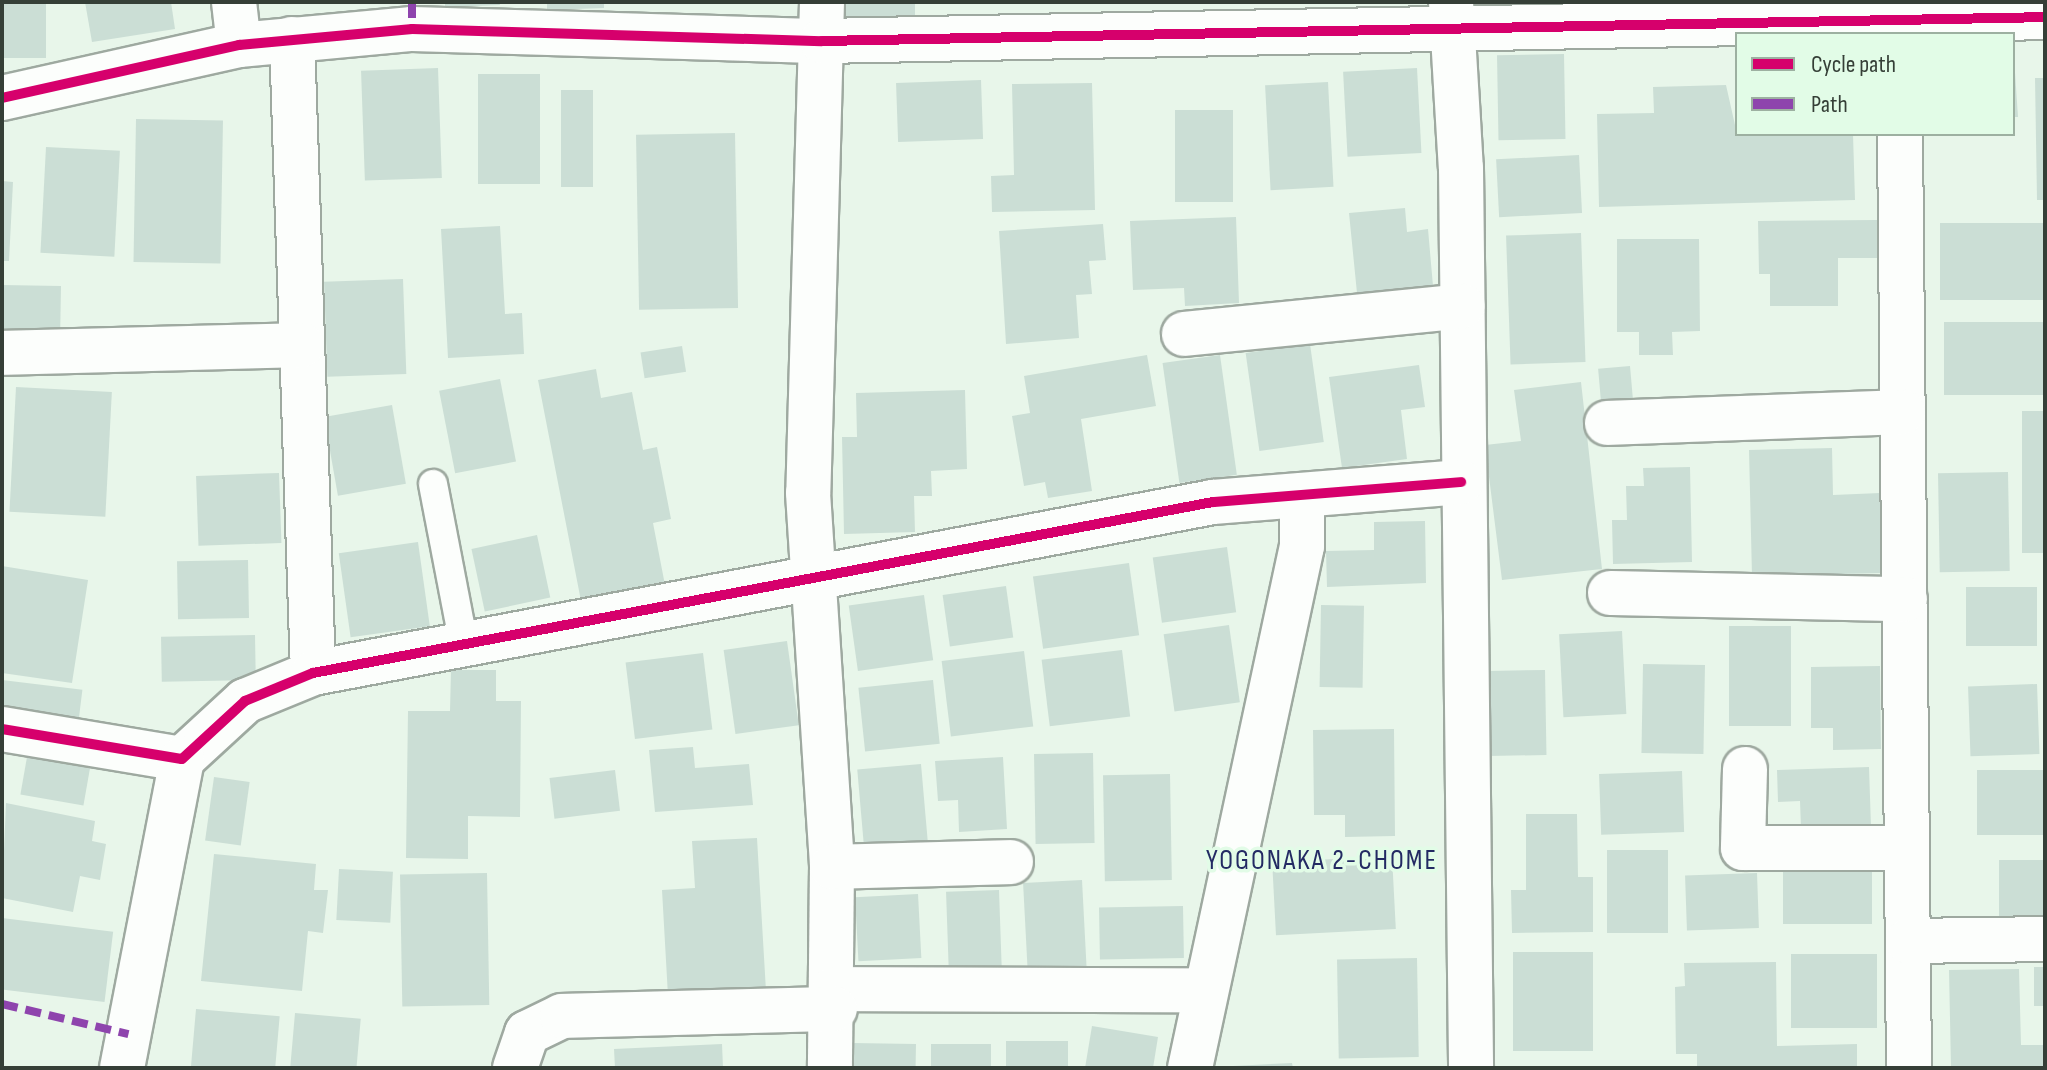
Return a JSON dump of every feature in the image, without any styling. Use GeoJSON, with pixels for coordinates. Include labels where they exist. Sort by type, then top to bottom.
{"type":"FeatureCollection","features":[{"type":"Feature","properties":{"kind":"street"},"geometry":{"type":"LineString","coordinates":[[234,2],[239,45]]}},
{"type":"Feature","properties":{"kind":"street"},"geometry":{"type":"LineString","coordinates":[[2,98],[239,45],[412,29],[822,21],[1452,15],[1900,27],[2045,17]]}},
{"type":"Feature","properties":{"kind":"street"},"geometry":{"type":"LineString","coordinates":[[1452,15],[1463,306],[1461,482],[1471,1068]]}},
{"type":"Feature","properties":{"kind":"street"},"geometry":{"type":"LineString","coordinates":[[822,21],[810,579],[832,867],[835,999],[830,1068]]}},
{"type":"Feature","properties":{"kind":"street"},"geometry":{"type":"LineString","coordinates":[[292,39],[313,673]]}},
{"type":"Feature","properties":{"kind":"street"},"geometry":{"type":"LineString","coordinates":[[1900,136],[1909,1068]]}},
{"type":"Feature","properties":{"kind":"street"},"geometry":{"type":"LineString","coordinates":[[1184,334],[1463,306]]}},
{"type":"Feature","properties":{"kind":"street"},"geometry":{"type":"LineString","coordinates":[[2,353],[302,345]]}},
{"type":"Feature","properties":{"kind":"street"},"geometry":{"type":"LineString","coordinates":[[1607,423],[1903,412]]}},
{"type":"Feature","properties":{"kind":"street"},"geometry":{"type":"LineString","coordinates":[[122,1068],[182,759],[245,701],[313,673],[1213,502],[1461,482]]}},
{"type":"Feature","properties":{"kind":"street"},"geometry":{"type":"LineString","coordinates":[[1190,1068],[1302,546],[1302,495]]}},
{"type":"Feature","properties":{"kind":"street"},"geometry":{"type":"LineString","coordinates":[[1610,593],[1905,599]]}},
{"type":"Feature","properties":{"kind":"street"},"geometry":{"type":"LineString","coordinates":[[2,729],[182,759]]}},
{"type":"Feature","properties":{"kind":"street"},"geometry":{"type":"LineString","coordinates":[[1745,769],[1743,848],[1907,848]]}},
{"type":"Feature","properties":{"kind":"street"},"geometry":{"type":"LineString","coordinates":[[832,867],[1011,862]]}},
{"type":"Feature","properties":{"kind":"street"},"geometry":{"type":"LineString","coordinates":[[1908,941],[2045,939]]}},
{"type":"Feature","properties":{"kind":"street"},"geometry":{"type":"LineString","coordinates":[[515,1068],[527,1033],[562,1016],[835,999],[1206,990]]}},
{"type":"Feature","properties":{"kind":"lane"},"geometry":{"type":"LineString","coordinates":[[433,484],[464,645]]}},
{"type":"Feature","properties":{"kind":"building"},"geometry":{"type":"Polygon","coordinates":[[[2,2],[46,2],[46,58],[2,58],[2,2]]]}},
{"type":"Feature","properties":{"kind":"building"},"geometry":{"type":"Polygon","coordinates":[[[85,2],[171,2],[175,29],[92,42],[85,2]]]}},
{"type":"Feature","properties":{"kind":"building"},"geometry":{"type":"Polygon","coordinates":[[[445,2],[499,2],[500,5],[445,7],[445,2]]]}},
{"type":"Feature","properties":{"kind":"building"},"geometry":{"type":"Polygon","coordinates":[[[547,2],[604,2],[604,8],[547,10],[547,2]]]}},
{"type":"Feature","properties":{"kind":"building"},"geometry":{"type":"Polygon","coordinates":[[[845,2],[915,2],[915,23],[845,23],[845,2]]]}},
{"type":"Feature","properties":{"kind":"building"},"geometry":{"type":"Polygon","coordinates":[[[1564,54],[1565,139],[1498,140],[1497,55],[1564,54]]]}},
{"type":"Feature","properties":{"kind":"building"},"geometry":{"type":"Polygon","coordinates":[[[438,68],[442,178],[365,181],[361,71],[438,68]]]}},
{"type":"Feature","properties":{"kind":"building"},"geometry":{"type":"Polygon","coordinates":[[[1417,68],[1421,153],[1348,157],[1343,72],[1417,68]]]}},
{"type":"Feature","properties":{"kind":"building"},"geometry":{"type":"Polygon","coordinates":[[[2015,73],[2018,117],[2015,117],[2015,73]]]}},
{"type":"Feature","properties":{"kind":"building"},"geometry":{"type":"Polygon","coordinates":[[[478,74],[540,74],[540,184],[478,184],[478,74]]]}},
{"type":"Feature","properties":{"kind":"building"},"geometry":{"type":"Polygon","coordinates":[[[2035,78],[2045,78],[2045,200],[2037,200],[2035,78]]]}},
{"type":"Feature","properties":{"kind":"building"},"geometry":{"type":"Polygon","coordinates":[[[981,80],[983,139],[898,142],[896,83],[981,80]]]}},
{"type":"Feature","properties":{"kind":"building"},"geometry":{"type":"Polygon","coordinates":[[[1328,82],[1333,187],[1271,190],[1265,85],[1328,82]]]}},
{"type":"Feature","properties":{"kind":"building"},"geometry":{"type":"Polygon","coordinates":[[[1092,83],[1095,210],[992,212],[991,176],[1014,175],[1012,84],[1092,83]]]}},
{"type":"Feature","properties":{"kind":"building"},"geometry":{"type":"Polygon","coordinates":[[[1726,85],[1735,136],[1853,136],[1855,200],[1599,207],[1597,114],[1654,113],[1653,87],[1726,85]]]}},
{"type":"Feature","properties":{"kind":"building"},"geometry":{"type":"Polygon","coordinates":[[[561,90],[593,90],[593,187],[561,187],[561,90]]]}},
{"type":"Feature","properties":{"kind":"building"},"geometry":{"type":"Polygon","coordinates":[[[1175,110],[1233,110],[1233,202],[1175,202],[1175,110]]]}},
{"type":"Feature","properties":{"kind":"building"},"geometry":{"type":"Polygon","coordinates":[[[136,119],[223,121],[220,263],[134,262],[136,119]]]}},
{"type":"Feature","properties":{"kind":"building"},"geometry":{"type":"Polygon","coordinates":[[[735,133],[738,308],[639,310],[636,135],[735,133]]]}},
{"type":"Feature","properties":{"kind":"building"},"geometry":{"type":"Polygon","coordinates":[[[46,147],[120,151],[114,257],[40,253],[46,147]]]}},
{"type":"Feature","properties":{"kind":"building"},"geometry":{"type":"Polygon","coordinates":[[[1579,155],[1582,213],[1499,217],[1496,159],[1579,155]]]}},
{"type":"Feature","properties":{"kind":"building"},"geometry":{"type":"Polygon","coordinates":[[[2,181],[13,182],[9,261],[2,261],[2,181]]]}},
{"type":"Feature","properties":{"kind":"building"},"geometry":{"type":"Polygon","coordinates":[[[1405,208],[1407,232],[1428,229],[1433,286],[1357,293],[1349,213],[1405,208]]]}},
{"type":"Feature","properties":{"kind":"building"},"geometry":{"type":"Polygon","coordinates":[[[1236,217],[1239,303],[1185,306],[1184,288],[1133,290],[1130,221],[1236,217]]]}},
{"type":"Feature","properties":{"kind":"building"},"geometry":{"type":"Polygon","coordinates":[[[1877,220],[1878,258],[1838,258],[1838,306],[1770,306],[1770,274],[1759,274],[1758,221],[1877,220]]]}},
{"type":"Feature","properties":{"kind":"building"},"geometry":{"type":"Polygon","coordinates":[[[1940,223],[2045,223],[2045,300],[1940,300],[1940,223]]]}},
{"type":"Feature","properties":{"kind":"building"},"geometry":{"type":"Polygon","coordinates":[[[1103,224],[1106,260],[1089,261],[1092,294],[1076,295],[1079,338],[1006,344],[999,231],[1103,224]]]}},
{"type":"Feature","properties":{"kind":"building"},"geometry":{"type":"Polygon","coordinates":[[[500,226],[505,314],[522,313],[524,354],[448,358],[441,229],[500,226]]]}},
{"type":"Feature","properties":{"kind":"building"},"geometry":{"type":"Polygon","coordinates":[[[1581,233],[1586,362],[1511,365],[1506,236],[1581,233]]]}},
{"type":"Feature","properties":{"kind":"building"},"geometry":{"type":"Polygon","coordinates":[[[1617,239],[1699,239],[1700,331],[1672,332],[1673,355],[1639,355],[1639,332],[1617,332],[1617,239]]]}},
{"type":"Feature","properties":{"kind":"building"},"geometry":{"type":"Polygon","coordinates":[[[403,279],[406,374],[327,377],[324,282],[403,279]]]}},
{"type":"Feature","properties":{"kind":"building"},"geometry":{"type":"Polygon","coordinates":[[[2,285],[61,286],[60,341],[2,340],[2,285]]]}},
{"type":"Feature","properties":{"kind":"building"},"geometry":{"type":"Polygon","coordinates":[[[1944,322],[2045,322],[2045,395],[1944,395],[1944,322]]]}},
{"type":"Feature","properties":{"kind":"building"},"geometry":{"type":"Polygon","coordinates":[[[1310,344],[1324,442],[1259,451],[1246,353],[1310,344]]]}},
{"type":"Feature","properties":{"kind":"building"},"geometry":{"type":"Polygon","coordinates":[[[682,346],[686,372],[645,378],[641,353],[682,346]]]}},
{"type":"Feature","properties":{"kind":"building"},"geometry":{"type":"Polygon","coordinates":[[[1147,355],[1156,406],[1081,419],[1092,491],[1048,498],[1045,482],[1024,486],[1012,416],[1030,413],[1024,376],[1147,355]]]}},
{"type":"Feature","properties":{"kind":"building"},"geometry":{"type":"Polygon","coordinates":[[[1220,355],[1237,475],[1179,483],[1163,363],[1220,355]]]}},
{"type":"Feature","properties":{"kind":"building"},"geometry":{"type":"Polygon","coordinates":[[[1419,365],[1425,407],[1401,410],[1407,459],[1342,468],[1329,377],[1419,365]]]}},
{"type":"Feature","properties":{"kind":"building"},"geometry":{"type":"Polygon","coordinates":[[[1630,366],[1633,403],[1601,406],[1598,369],[1630,366]]]}},
{"type":"Feature","properties":{"kind":"building"},"geometry":{"type":"Polygon","coordinates":[[[596,369],[601,398],[632,392],[643,450],[657,447],[671,519],[653,523],[665,585],[581,601],[538,380],[596,369]]]}},
{"type":"Feature","properties":{"kind":"building"},"geometry":{"type":"Polygon","coordinates":[[[500,379],[516,461],[455,473],[439,391],[500,379]]]}},
{"type":"Feature","properties":{"kind":"building"},"geometry":{"type":"Polygon","coordinates":[[[1581,382],[1602,569],[1502,580],[1485,445],[1521,441],[1514,390],[1581,382]]]}},
{"type":"Feature","properties":{"kind":"building"},"geometry":{"type":"Polygon","coordinates":[[[16,387],[112,392],[105,517],[9,512],[16,387]]]}},
{"type":"Feature","properties":{"kind":"building"},"geometry":{"type":"Polygon","coordinates":[[[965,390],[967,469],[931,471],[932,496],[914,496],[915,532],[844,534],[842,437],[857,437],[856,393],[965,390]]]}},
{"type":"Feature","properties":{"kind":"building"},"geometry":{"type":"Polygon","coordinates":[[[392,405],[406,484],[338,496],[324,417],[392,405]]]}},
{"type":"Feature","properties":{"kind":"building"},"geometry":{"type":"Polygon","coordinates":[[[2022,411],[2045,411],[2045,553],[2022,553],[2022,411]]]}},
{"type":"Feature","properties":{"kind":"building"},"geometry":{"type":"Polygon","coordinates":[[[1832,448],[1833,495],[1880,493],[1882,573],[1752,576],[1749,450],[1832,448]]]}},
{"type":"Feature","properties":{"kind":"building"},"geometry":{"type":"Polygon","coordinates":[[[1690,467],[1692,562],[1613,564],[1612,520],[1627,520],[1626,486],[1644,486],[1643,468],[1690,467]]]}},
{"type":"Feature","properties":{"kind":"building"},"geometry":{"type":"Polygon","coordinates":[[[2008,472],[2010,571],[1940,572],[1938,473],[2008,472]]]}},
{"type":"Feature","properties":{"kind":"building"},"geometry":{"type":"Polygon","coordinates":[[[279,473],[281,543],[198,546],[196,476],[279,473]]]}},
{"type":"Feature","properties":{"kind":"building"},"geometry":{"type":"Polygon","coordinates":[[[1425,521],[1426,583],[1327,587],[1326,551],[1374,550],[1374,522],[1425,521]]]}},
{"type":"Feature","properties":{"kind":"building"},"geometry":{"type":"Polygon","coordinates":[[[537,535],[550,598],[485,612],[471,549],[537,535]]]}},
{"type":"Feature","properties":{"kind":"building"},"geometry":{"type":"Polygon","coordinates":[[[418,542],[430,626],[351,637],[339,553],[418,542]]]}},
{"type":"Feature","properties":{"kind":"building"},"geometry":{"type":"Polygon","coordinates":[[[1227,547],[1236,612],[1162,623],[1153,557],[1227,547]]]}},
{"type":"Feature","properties":{"kind":"building"},"geometry":{"type":"Polygon","coordinates":[[[248,560],[249,618],[178,619],[177,561],[248,560]]]}},
{"type":"Feature","properties":{"kind":"building"},"geometry":{"type":"Polygon","coordinates":[[[1129,563],[1139,635],[1043,649],[1033,576],[1129,563]]]}},
{"type":"Feature","properties":{"kind":"building"},"geometry":{"type":"Polygon","coordinates":[[[2,566],[88,580],[72,683],[2,673],[2,566]]]}},
{"type":"Feature","properties":{"kind":"building"},"geometry":{"type":"Polygon","coordinates":[[[1006,586],[1013,637],[950,646],[943,595],[1006,586]]]}},
{"type":"Feature","properties":{"kind":"building"},"geometry":{"type":"Polygon","coordinates":[[[1966,587],[2037,587],[2037,646],[1966,646],[1966,587]]]}},
{"type":"Feature","properties":{"kind":"building"},"geometry":{"type":"Polygon","coordinates":[[[924,595],[933,660],[858,671],[849,606],[924,595]]]}},
{"type":"Feature","properties":{"kind":"building"},"geometry":{"type":"Polygon","coordinates":[[[1321,605],[1364,606],[1363,688],[1320,687],[1321,605]]]}},
{"type":"Feature","properties":{"kind":"building"},"geometry":{"type":"Polygon","coordinates":[[[1229,625],[1240,702],[1174,711],[1164,634],[1229,625]]]}},
{"type":"Feature","properties":{"kind":"building"},"geometry":{"type":"Polygon","coordinates":[[[1729,626],[1791,626],[1791,726],[1729,726],[1729,626]]]}},
{"type":"Feature","properties":{"kind":"building"},"geometry":{"type":"Polygon","coordinates":[[[1622,631],[1626,714],[1563,717],[1559,634],[1622,631]]]}},
{"type":"Feature","properties":{"kind":"building"},"geometry":{"type":"Polygon","coordinates":[[[255,635],[256,680],[162,682],[161,637],[255,635]]]}},
{"type":"Feature","properties":{"kind":"building"},"geometry":{"type":"Polygon","coordinates":[[[787,641],[799,725],[735,734],[724,650],[787,641]]]}},
{"type":"Feature","properties":{"kind":"building"},"geometry":{"type":"Polygon","coordinates":[[[1122,650],[1130,717],[1050,726],[1042,660],[1122,650]]]}},
{"type":"Feature","properties":{"kind":"building"},"geometry":{"type":"Polygon","coordinates":[[[1024,651],[1033,726],[951,737],[942,661],[1024,651]]]}},
{"type":"Feature","properties":{"kind":"building"},"geometry":{"type":"Polygon","coordinates":[[[703,653],[712,729],[635,739],[626,663],[703,653]]]}},
{"type":"Feature","properties":{"kind":"building"},"geometry":{"type":"Polygon","coordinates":[[[1643,664],[1705,665],[1703,754],[1641,753],[1643,664]]]}},
{"type":"Feature","properties":{"kind":"building"},"geometry":{"type":"Polygon","coordinates":[[[1880,666],[1881,749],[1833,750],[1833,728],[1811,728],[1811,667],[1880,666]]]}},
{"type":"Feature","properties":{"kind":"building"},"geometry":{"type":"Polygon","coordinates":[[[451,670],[496,670],[496,701],[521,701],[520,817],[468,816],[468,859],[406,858],[408,711],[450,711],[451,670]]]}},
{"type":"Feature","properties":{"kind":"building"},"geometry":{"type":"Polygon","coordinates":[[[1545,670],[1546,755],[1488,756],[1487,671],[1545,670]]]}},
{"type":"Feature","properties":{"kind":"building"},"geometry":{"type":"Polygon","coordinates":[[[2,680],[82,690],[78,727],[2,717],[2,680]]]}},
{"type":"Feature","properties":{"kind":"building"},"geometry":{"type":"Polygon","coordinates":[[[933,680],[940,744],[865,751],[858,688],[933,680]]]}},
{"type":"Feature","properties":{"kind":"building"},"geometry":{"type":"Polygon","coordinates":[[[2037,684],[2039,754],[1970,756],[1968,686],[2037,684]]]}},
{"type":"Feature","properties":{"kind":"building"},"geometry":{"type":"Polygon","coordinates":[[[1394,729],[1395,836],[1345,837],[1345,815],[1314,815],[1313,730],[1394,729]]]}},
{"type":"Feature","properties":{"kind":"building"},"geometry":{"type":"Polygon","coordinates":[[[693,747],[695,768],[749,764],[753,805],[655,812],[649,750],[693,747]]]}},
{"type":"Feature","properties":{"kind":"building"},"geometry":{"type":"Polygon","coordinates":[[[1093,753],[1095,843],[1036,844],[1034,754],[1093,753]]]}},
{"type":"Feature","properties":{"kind":"building"},"geometry":{"type":"Polygon","coordinates":[[[27,757],[90,768],[83,806],[20,794],[27,757]]]}},
{"type":"Feature","properties":{"kind":"building"},"geometry":{"type":"Polygon","coordinates":[[[1003,757],[1007,829],[959,832],[958,800],[938,801],[935,761],[1003,757]]]}},
{"type":"Feature","properties":{"kind":"building"},"geometry":{"type":"Polygon","coordinates":[[[921,764],[928,841],[864,846],[857,770],[921,764]]]}},
{"type":"Feature","properties":{"kind":"building"},"geometry":{"type":"Polygon","coordinates":[[[1869,767],[1871,827],[1801,828],[1800,801],[1778,802],[1777,770],[1869,767]]]}},
{"type":"Feature","properties":{"kind":"building"},"geometry":{"type":"Polygon","coordinates":[[[615,770],[620,811],[554,819],[549,778],[615,770]]]}},
{"type":"Feature","properties":{"kind":"building"},"geometry":{"type":"Polygon","coordinates":[[[1977,770],[2045,770],[2045,835],[1977,835],[1977,770]]]}},
{"type":"Feature","properties":{"kind":"building"},"geometry":{"type":"Polygon","coordinates":[[[1682,771],[1684,832],[1601,835],[1599,774],[1682,771]]]}},
{"type":"Feature","properties":{"kind":"building"},"geometry":{"type":"Polygon","coordinates":[[[1170,774],[1172,880],[1105,881],[1103,775],[1170,774]]]}},
{"type":"Feature","properties":{"kind":"building"},"geometry":{"type":"Polygon","coordinates":[[[214,777],[250,782],[241,845],[205,840],[214,777]]]}},
{"type":"Feature","properties":{"kind":"building"},"geometry":{"type":"Polygon","coordinates":[[[6,803],[95,821],[92,841],[106,844],[100,880],[80,876],[73,912],[2,898],[6,803]]]}},
{"type":"Feature","properties":{"kind":"building"},"geometry":{"type":"Polygon","coordinates":[[[1526,814],[1577,814],[1578,877],[1593,877],[1593,932],[1512,933],[1511,890],[1526,890],[1526,814]]]}},
{"type":"Feature","properties":{"kind":"building"},"geometry":{"type":"Polygon","coordinates":[[[757,838],[766,991],[668,996],[662,890],[695,888],[692,841],[757,838]]]}},
{"type":"Feature","properties":{"kind":"building"},"geometry":{"type":"Polygon","coordinates":[[[1607,850],[1668,850],[1668,933],[1607,933],[1607,850]]]}},
{"type":"Feature","properties":{"kind":"building"},"geometry":{"type":"Polygon","coordinates":[[[214,854],[316,864],[314,890],[328,890],[323,933],[308,931],[302,991],[201,981],[214,854]]]}},
{"type":"Feature","properties":{"kind":"building"},"geometry":{"type":"Polygon","coordinates":[[[1392,856],[1396,929],[1276,935],[1272,862],[1392,856]]]}},
{"type":"Feature","properties":{"kind":"building"},"geometry":{"type":"Polygon","coordinates":[[[1999,860],[2045,860],[2045,928],[1999,928],[1999,860]]]}},
{"type":"Feature","properties":{"kind":"building"},"geometry":{"type":"Polygon","coordinates":[[[339,869],[393,872],[390,923],[336,920],[339,869]]]}},
{"type":"Feature","properties":{"kind":"building"},"geometry":{"type":"Polygon","coordinates":[[[1783,872],[1872,872],[1872,924],[1783,924],[1783,872]]]}},
{"type":"Feature","properties":{"kind":"building"},"geometry":{"type":"Polygon","coordinates":[[[487,873],[489,1005],[402,1006],[400,875],[487,873]]]}},
{"type":"Feature","properties":{"kind":"building"},"geometry":{"type":"Polygon","coordinates":[[[1757,873],[1759,928],[1687,930],[1685,876],[1757,873]]]}},
{"type":"Feature","properties":{"kind":"building"},"geometry":{"type":"Polygon","coordinates":[[[1082,880],[1087,967],[1028,970],[1023,883],[1082,880]]]}},
{"type":"Feature","properties":{"kind":"building"},"geometry":{"type":"Polygon","coordinates":[[[999,890],[1002,966],[949,968],[946,892],[999,890]]]}},
{"type":"Feature","properties":{"kind":"building"},"geometry":{"type":"Polygon","coordinates":[[[918,894],[921,958],[858,961],[855,897],[918,894]]]}},
{"type":"Feature","properties":{"kind":"building"},"geometry":{"type":"Polygon","coordinates":[[[1183,906],[1184,958],[1100,959],[1099,907],[1183,906]]]}},
{"type":"Feature","properties":{"kind":"building"},"geometry":{"type":"Polygon","coordinates":[[[2,918],[113,932],[105,1002],[2,990],[2,918]]]}},
{"type":"Feature","properties":{"kind":"building"},"geometry":{"type":"Polygon","coordinates":[[[1513,952],[1593,952],[1593,1051],[1513,1051],[1513,952]]]}},
{"type":"Feature","properties":{"kind":"building"},"geometry":{"type":"Polygon","coordinates":[[[1791,954],[1877,954],[1877,1028],[1791,1028],[1791,954]]]}},
{"type":"Feature","properties":{"kind":"building"},"geometry":{"type":"Polygon","coordinates":[[[1417,958],[1419,1057],[1339,1058],[1337,959],[1417,958]]]}},
{"type":"Feature","properties":{"kind":"building"},"geometry":{"type":"Polygon","coordinates":[[[1776,962],[1777,1046],[1857,1044],[1857,1068],[1697,1068],[1697,1054],[1676,1054],[1675,987],[1685,986],[1684,963],[1776,962]]]}},
{"type":"Feature","properties":{"kind":"building"},"geometry":{"type":"Polygon","coordinates":[[[2034,967],[2045,967],[2045,1006],[2034,1006],[2034,967]]]}},
{"type":"Feature","properties":{"kind":"building"},"geometry":{"type":"Polygon","coordinates":[[[2019,969],[2021,1045],[2045,1045],[2045,1068],[1951,1068],[1949,970],[2019,969]]]}},
{"type":"Feature","properties":{"kind":"building"},"geometry":{"type":"Polygon","coordinates":[[[196,1009],[280,1016],[275,1068],[191,1068],[196,1009]]]}},
{"type":"Feature","properties":{"kind":"building"},"geometry":{"type":"Polygon","coordinates":[[[295,1013],[361,1019],[356,1068],[290,1068],[295,1013]]]}},
{"type":"Feature","properties":{"kind":"building"},"geometry":{"type":"Polygon","coordinates":[[[1092,1026],[1158,1037],[1153,1068],[1085,1068],[1092,1026]]]}},
{"type":"Feature","properties":{"kind":"building"},"geometry":{"type":"Polygon","coordinates":[[[1006,1041],[1068,1041],[1068,1068],[1006,1068],[1006,1041]]]}},
{"type":"Feature","properties":{"kind":"building"},"geometry":{"type":"Polygon","coordinates":[[[852,1043],[916,1044],[916,1068],[852,1068],[852,1043]]]}},
{"type":"Feature","properties":{"kind":"building"},"geometry":{"type":"Polygon","coordinates":[[[722,1044],[723,1068],[615,1068],[614,1049],[722,1044]]]}},
{"type":"Feature","properties":{"kind":"building"},"geometry":{"type":"Polygon","coordinates":[[[931,1044],[991,1044],[991,1068],[931,1068],[931,1044]]]}},
{"type":"Feature","properties":{"kind":"building"},"geometry":{"type":"Polygon","coordinates":[[[1292,1063],[1293,1068],[1233,1068],[1233,1066],[1292,1063]]]}},
{"type":"Feature","properties":{"kind":"marked path"},"geometry":{"type":"LineString","coordinates":[[412,2],[412,29]]}},
{"type":"Feature","properties":{"kind":"marked path"},"geometry":{"type":"LineString","coordinates":[[2,1004],[128,1034]]}},
{"type":"Feature","properties":{"kind":"cycle path"},"geometry":{"type":"LineString","coordinates":[[2,98],[239,45],[412,29],[822,41],[2045,17]]}},
{"type":"Feature","properties":{"kind":"cycle path"},"geometry":{"type":"LineString","coordinates":[[2,729],[182,759],[245,701],[313,673],[1213,502],[1461,482]]}},
{"type":"Feature","properties":{"kind":"district","name":"YOGONAKA 2-CHOME"},"geometry":{"type":"Point","coordinates":[1322,861]}}]}
